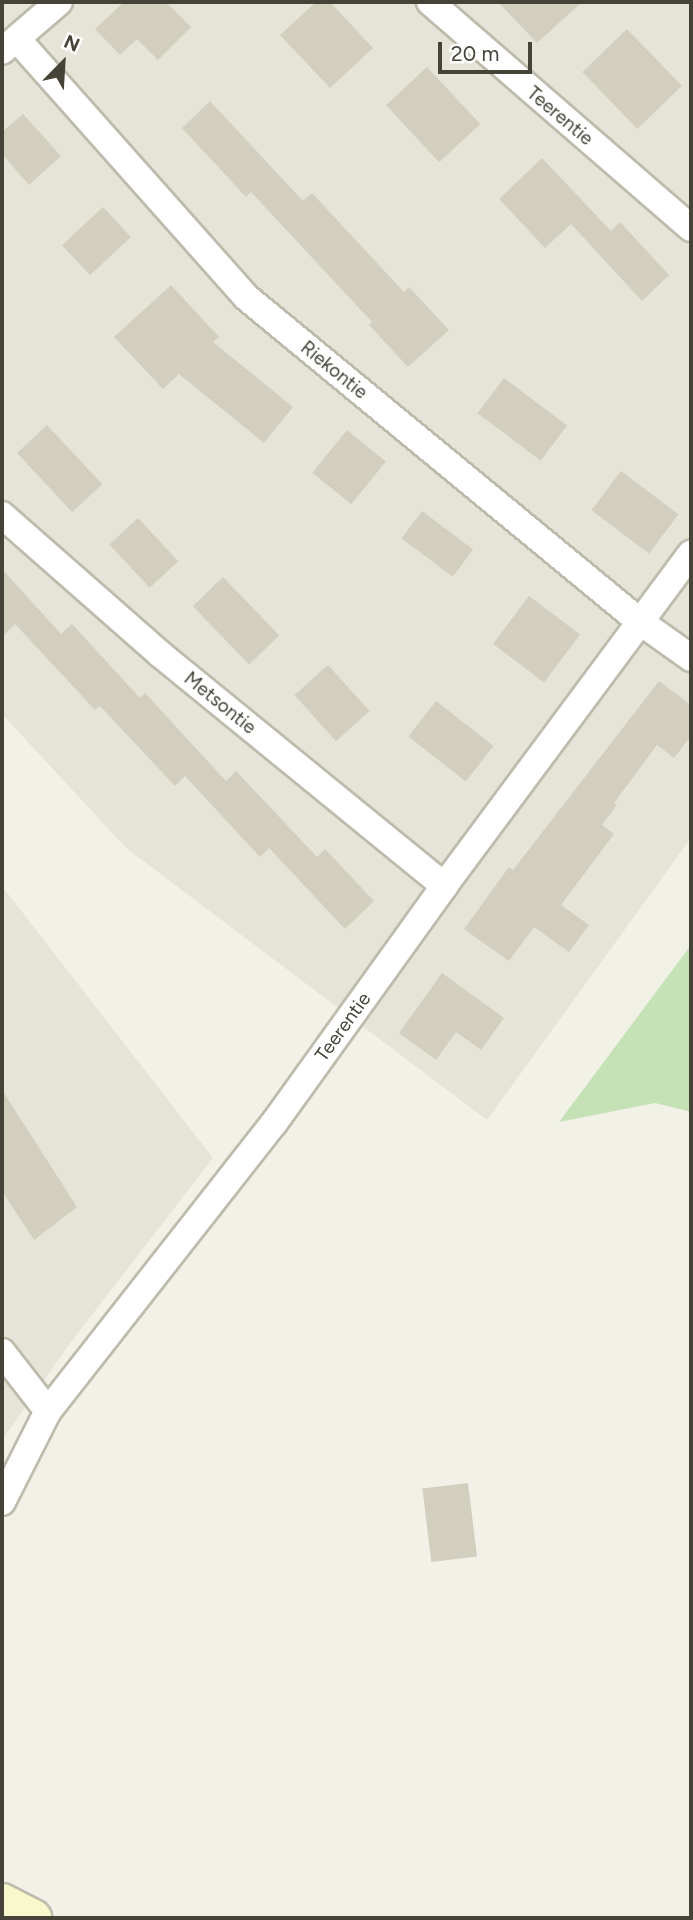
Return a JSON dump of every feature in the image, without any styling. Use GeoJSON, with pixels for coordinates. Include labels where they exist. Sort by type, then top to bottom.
{"type":"FeatureCollection","features":[{"type":"Feature","properties":{"kind":"street"},"geometry":{"type":"LineString","coordinates":[[9,45],[59,2]]}},
{"type":"Feature","properties":{"kind":"street","name":"Teerentie"},"geometry":{"type":"LineString","coordinates":[[430,2],[691,228]]}},
{"type":"Feature","properties":{"kind":"street","name":"Riekontie"},"geometry":{"type":"LineString","coordinates":[[9,45],[246,297],[639,621],[691,658]]}},
{"type":"Feature","properties":{"kind":"street","name":"Metsontie"},"geometry":{"type":"LineString","coordinates":[[2,515],[160,654],[444,886]]}},
{"type":"Feature","properties":{"kind":"street","name":"Teerentie"},"geometry":{"type":"LineString","coordinates":[[2,1502],[48,1411],[274,1123],[444,886],[691,554]]}},
{"type":"Feature","properties":{"kind":"street"},"geometry":{"type":"LineString","coordinates":[[2,1352],[48,1411]]}},
{"type":"Feature","properties":{"kind":"street"},"geometry":{"type":"LineString","coordinates":[[2,1903],[32,1918]]}},
{"type":"Feature","properties":{"kind":"shaded area"},"geometry":{"type":"Polygon","coordinates":[[[2,2],[691,2],[691,838],[487,1120],[126,848],[2,714],[2,2]]]}},
{"type":"Feature","properties":{"kind":"shaded area"},"geometry":{"type":"Polygon","coordinates":[[[2,886],[213,1158],[71,1342],[2,1440],[2,886]]]}},
{"type":"Feature","properties":{"kind":"green space"},"geometry":{"type":"Polygon","coordinates":[[[691,945],[691,1112],[655,1103],[559,1122],[691,945]]]}},
{"type":"Feature","properties":{"kind":"building"},"geometry":{"type":"Polygon","coordinates":[[[124,2],[166,2],[191,27],[158,60],[137,39],[120,55],[95,29],[124,2]]]}},
{"type":"Feature","properties":{"kind":"building"},"geometry":{"type":"Polygon","coordinates":[[[316,2],[330,2],[373,48],[330,88],[280,35],[316,2]]]}},
{"type":"Feature","properties":{"kind":"building"},"geometry":{"type":"Polygon","coordinates":[[[498,2],[582,2],[537,43],[498,2]]]}},
{"type":"Feature","properties":{"kind":"building"},"geometry":{"type":"Polygon","coordinates":[[[627,29],[682,86],[637,129],[582,72],[627,29]]]}},
{"type":"Feature","properties":{"kind":"building"},"geometry":{"type":"Polygon","coordinates":[[[427,67],[480,124],[439,162],[386,105],[427,67]]]}},
{"type":"Feature","properties":{"kind":"building"},"geometry":{"type":"Polygon","coordinates":[[[210,101],[303,201],[312,193],[404,292],[409,287],[449,330],[408,367],[369,325],[372,322],[251,192],[246,197],[182,128],[210,101]]]}},
{"type":"Feature","properties":{"kind":"building"},"geometry":{"type":"Polygon","coordinates":[[[23,114],[61,156],[29,185],[2,154],[2,132],[23,114]]]}},
{"type":"Feature","properties":{"kind":"building"},"geometry":{"type":"Polygon","coordinates":[[[542,158],[611,231],[620,222],[669,275],[642,301],[571,224],[545,248],[499,199],[542,158]]]}},
{"type":"Feature","properties":{"kind":"building"},"geometry":{"type":"Polygon","coordinates":[[[103,207],[131,237],[90,275],[62,245],[103,207]]]}},
{"type":"Feature","properties":{"kind":"building"},"geometry":{"type":"Polygon","coordinates":[[[171,285],[219,337],[213,342],[293,407],[264,443],[179,374],[163,389],[114,337],[171,285]]]}},
{"type":"Feature","properties":{"kind":"building"},"geometry":{"type":"Polygon","coordinates":[[[504,378],[567,426],[541,461],[478,413],[504,378]]]}},
{"type":"Feature","properties":{"kind":"building"},"geometry":{"type":"Polygon","coordinates":[[[47,425],[102,484],[72,512],[17,453],[47,425]]]}},
{"type":"Feature","properties":{"kind":"building"},"geometry":{"type":"Polygon","coordinates":[[[347,430],[386,461],[351,504],[312,473],[347,430]]]}},
{"type":"Feature","properties":{"kind":"building"},"geometry":{"type":"Polygon","coordinates":[[[621,471],[679,514],[649,553],[592,510],[621,471]]]}},
{"type":"Feature","properties":{"kind":"building"},"geometry":{"type":"Polygon","coordinates":[[[422,511],[473,550],[453,577],[402,538],[422,511]]]}},
{"type":"Feature","properties":{"kind":"building"},"geometry":{"type":"Polygon","coordinates":[[[138,518],[178,561],[150,588],[109,545],[138,518]]]}},
{"type":"Feature","properties":{"kind":"building"},"geometry":{"type":"Polygon","coordinates":[[[2,569],[61,634],[72,624],[140,698],[145,693],[226,781],[236,771],[317,857],[325,849],[374,901],[345,929],[269,848],[260,857],[185,776],[175,786],[100,706],[95,710],[15,624],[2,637],[2,569]]]}},
{"type":"Feature","properties":{"kind":"building"},"geometry":{"type":"Polygon","coordinates":[[[223,577],[279,635],[249,664],[193,606],[223,577]]]}},
{"type":"Feature","properties":{"kind":"building"},"geometry":{"type":"Polygon","coordinates":[[[529,596],[580,635],[544,682],[493,644],[529,596]]]}},
{"type":"Feature","properties":{"kind":"building"},"geometry":{"type":"Polygon","coordinates":[[[328,665],[369,711],[336,741],[295,695],[328,665]]]}},
{"type":"Feature","properties":{"kind":"building"},"geometry":{"type":"Polygon","coordinates":[[[659,681],[691,705],[691,736],[674,758],[657,745],[614,803],[617,805],[602,825],[614,834],[561,905],[589,925],[569,952],[534,927],[509,961],[464,929],[509,867],[513,870],[659,681]]]}},
{"type":"Feature","properties":{"kind":"building"},"geometry":{"type":"Polygon","coordinates":[[[436,701],[494,746],[466,781],[408,736],[436,701]]]}},
{"type":"Feature","properties":{"kind":"building"},"geometry":{"type":"Polygon","coordinates":[[[442,973],[504,1018],[481,1050],[456,1032],[436,1060],[399,1033],[442,973]]]}},
{"type":"Feature","properties":{"kind":"building"},"geometry":{"type":"Polygon","coordinates":[[[2,1090],[77,1207],[34,1240],[2,1191],[2,1090]]]}},
{"type":"Feature","properties":{"kind":"building"},"geometry":{"type":"Polygon","coordinates":[[[468,1483],[477,1556],[431,1562],[422,1489],[468,1483]]]}}]}
